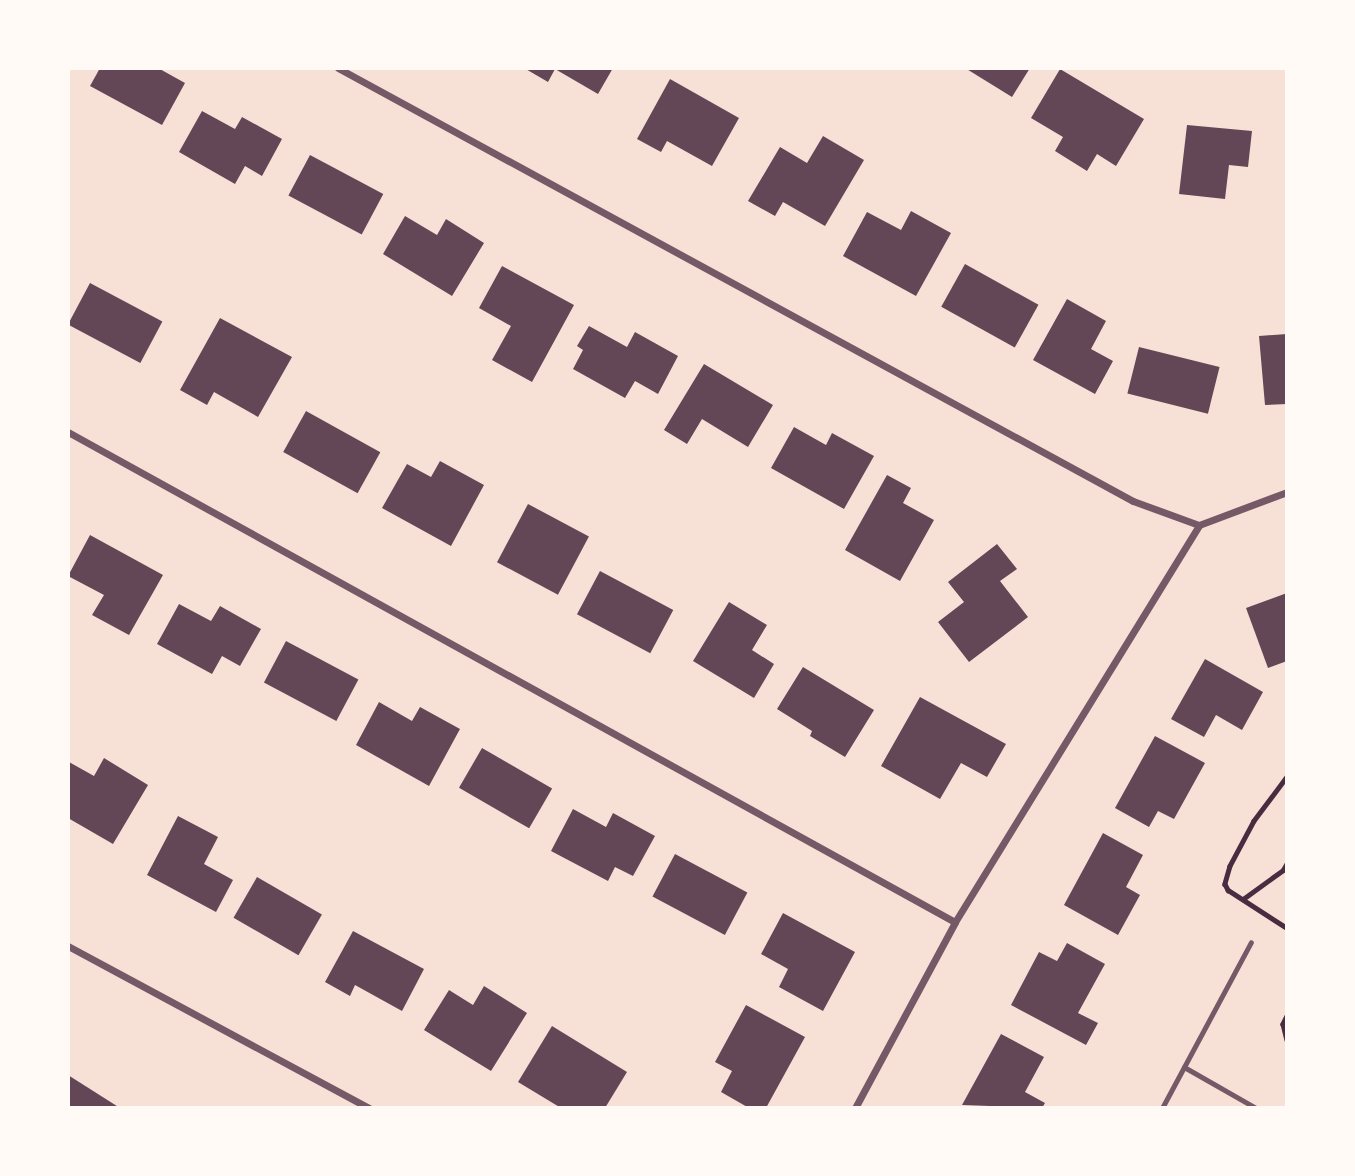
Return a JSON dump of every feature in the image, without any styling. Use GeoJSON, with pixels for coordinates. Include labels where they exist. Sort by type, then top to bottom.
{"type":"FeatureCollection","features":[{"type":"Feature","properties":{"kind":"street"},"geometry":{"type":"LineString","coordinates":[[338,68],[1133,501],[1199,525]]}},
{"type":"Feature","properties":{"kind":"street"},"geometry":{"type":"LineString","coordinates":[[68,432],[955,922]]}},
{"type":"Feature","properties":{"kind":"street"},"geometry":{"type":"LineString","coordinates":[[855,1108],[955,922],[1199,525],[1287,492]]}},
{"type":"Feature","properties":{"kind":"street"},"geometry":{"type":"LineString","coordinates":[[68,946],[369,1108]]}},
{"type":"Feature","properties":{"kind":"lane"},"geometry":{"type":"LineString","coordinates":[[1162,1108],[1251,942]]}},
{"type":"Feature","properties":{"kind":"lane"},"geometry":{"type":"LineString","coordinates":[[1184,1067],[1256,1108]]}},
{"type":"Feature","properties":{"kind":"path"},"geometry":{"type":"LineString","coordinates":[[1287,777],[1254,821],[1226,878],[1226,887],[1287,928]]}},
{"type":"Feature","properties":{"kind":"path"},"geometry":{"type":"LineString","coordinates":[[1242,900],[1283,870],[1287,863]]}},
{"type":"Feature","properties":{"kind":"path"},"geometry":{"type":"LineString","coordinates":[[1287,1016],[1283,1024],[1287,1040]]}},
{"type":"Feature","properties":{"kind":"building"},"geometry":{"type":"Polygon","coordinates":[[[100,68],[158,68],[185,83],[162,125],[90,86],[100,68]]]}},
{"type":"Feature","properties":{"kind":"building"},"geometry":{"type":"Polygon","coordinates":[[[524,68],[613,68],[598,94],[555,69],[548,82],[524,68]]]}},
{"type":"Feature","properties":{"kind":"building"},"geometry":{"type":"Polygon","coordinates":[[[965,68],[1030,68],[1012,97],[965,68]]]}},
{"type":"Feature","properties":{"kind":"building"},"geometry":{"type":"Polygon","coordinates":[[[1060,69],[1144,119],[1116,166],[1097,154],[1087,171],[1055,151],[1063,137],[1031,118],[1060,69]]]}},
{"type":"Feature","properties":{"kind":"building"},"geometry":{"type":"Polygon","coordinates":[[[670,79],[739,118],[712,166],[667,141],[661,152],[637,139],[670,79]]]}},
{"type":"Feature","properties":{"kind":"building"},"geometry":{"type":"Polygon","coordinates":[[[202,111],[235,129],[242,117],[282,139],[262,176],[245,166],[235,184],[179,152],[202,111]]]}},
{"type":"Feature","properties":{"kind":"building"},"geometry":{"type":"Polygon","coordinates":[[[1187,125],[1252,131],[1248,167],[1229,165],[1225,199],[1179,194],[1187,125]]]}},
{"type":"Feature","properties":{"kind":"building"},"geometry":{"type":"Polygon","coordinates":[[[823,136],[864,160],[825,226],[783,202],[775,216],[748,201],[780,147],[807,163],[823,136]]]}},
{"type":"Feature","properties":{"kind":"building"},"geometry":{"type":"Polygon","coordinates":[[[310,155],[383,194],[362,235],[288,196],[310,155]]]}},
{"type":"Feature","properties":{"kind":"building"},"geometry":{"type":"Polygon","coordinates":[[[911,211],[951,233],[916,296],[843,256],[867,212],[901,230],[911,211]]]}},
{"type":"Feature","properties":{"kind":"building"},"geometry":{"type":"Polygon","coordinates":[[[405,216],[437,235],[446,219],[484,243],[452,296],[383,254],[405,216]]]}},
{"type":"Feature","properties":{"kind":"building"},"geometry":{"type":"Polygon","coordinates":[[[965,264],[1038,305],[1015,348],[941,307],[965,264]]]}},
{"type":"Feature","properties":{"kind":"building"},"geometry":{"type":"Polygon","coordinates":[[[502,266],[574,305],[532,382],[492,360],[511,326],[479,308],[502,266]]]}},
{"type":"Feature","properties":{"kind":"building"},"geometry":{"type":"Polygon","coordinates":[[[90,283],[162,321],[140,363],[68,325],[90,283]]]}},
{"type":"Feature","properties":{"kind":"building"},"geometry":{"type":"Polygon","coordinates":[[[1067,299],[1106,321],[1091,349],[1113,361],[1095,394],[1033,360],[1067,299]]]}},
{"type":"Feature","properties":{"kind":"building"},"geometry":{"type":"Polygon","coordinates":[[[220,318],[292,357],[258,417],[214,392],[207,405],[180,390],[220,318]]]}},
{"type":"Feature","properties":{"kind":"building"},"geometry":{"type":"Polygon","coordinates":[[[589,326],[627,347],[635,332],[678,356],[658,394],[635,381],[625,398],[573,369],[583,350],[577,346],[589,326]]]}},
{"type":"Feature","properties":{"kind":"building"},"geometry":{"type":"Polygon","coordinates":[[[1287,334],[1287,404],[1265,405],[1259,336],[1287,334]]]}},
{"type":"Feature","properties":{"kind":"building"},"geometry":{"type":"Polygon","coordinates":[[[1139,347],[1220,367],[1208,414],[1127,394],[1139,347]]]}},
{"type":"Feature","properties":{"kind":"building"},"geometry":{"type":"Polygon","coordinates":[[[704,364],[773,405],[748,447],[702,419],[687,444],[664,430],[704,364]]]}},
{"type":"Feature","properties":{"kind":"building"},"geometry":{"type":"Polygon","coordinates":[[[306,411],[380,452],[358,493],[283,452],[306,411]]]}},
{"type":"Feature","properties":{"kind":"building"},"geometry":{"type":"Polygon","coordinates":[[[794,427],[826,445],[832,433],[874,456],[844,509],[771,468],[794,427]]]}},
{"type":"Feature","properties":{"kind":"building"},"geometry":{"type":"Polygon","coordinates":[[[440,461],[484,485],[451,546],[382,508],[407,464],[431,477],[440,461]]]}},
{"type":"Feature","properties":{"kind":"building"},"geometry":{"type":"Polygon","coordinates":[[[887,475],[911,488],[903,503],[934,520],[900,581],[845,550],[887,475]]]}},
{"type":"Feature","properties":{"kind":"building"},"geometry":{"type":"Polygon","coordinates":[[[528,504],[589,536],[558,595],[497,562],[528,504]]]}},
{"type":"Feature","properties":{"kind":"building"},"geometry":{"type":"Polygon","coordinates":[[[90,535],[163,575],[129,635],[92,615],[104,595],[68,576],[90,535]]]}},
{"type":"Feature","properties":{"kind":"building"},"geometry":{"type":"Polygon","coordinates":[[[997,544],[1017,569],[1000,581],[1028,617],[969,662],[938,622],[964,602],[948,582],[997,544]]]}},
{"type":"Feature","properties":{"kind":"building"},"geometry":{"type":"Polygon","coordinates":[[[600,571],[673,610],[650,653],[577,614],[600,571]]]}},
{"type":"Feature","properties":{"kind":"building"},"geometry":{"type":"Polygon","coordinates":[[[1287,593],[1287,661],[1268,668],[1246,608],[1287,593]]]}},
{"type":"Feature","properties":{"kind":"building"},"geometry":{"type":"Polygon","coordinates":[[[729,602],[767,625],[752,650],[774,664],[754,698],[693,661],[729,602]]]}},
{"type":"Feature","properties":{"kind":"building"},"geometry":{"type":"Polygon","coordinates":[[[179,604],[211,621],[220,606],[261,629],[240,666],[222,656],[212,674],[157,644],[179,604]]]}},
{"type":"Feature","properties":{"kind":"building"},"geometry":{"type":"Polygon","coordinates":[[[286,641],[358,679],[336,721],[264,682],[286,641]]]}},
{"type":"Feature","properties":{"kind":"building"},"geometry":{"type":"Polygon","coordinates":[[[1205,659],[1263,692],[1242,730],[1216,715],[1204,737],[1171,719],[1205,659]]]}},
{"type":"Feature","properties":{"kind":"building"},"geometry":{"type":"Polygon","coordinates":[[[803,667],[874,710],[845,757],[810,736],[812,731],[777,709],[803,667]]]}},
{"type":"Feature","properties":{"kind":"building"},"geometry":{"type":"Polygon","coordinates":[[[920,697],[1006,744],[987,777],[961,763],[940,799],[881,766],[920,697]]]}},
{"type":"Feature","properties":{"kind":"building"},"geometry":{"type":"Polygon","coordinates":[[[379,702],[412,721],[420,707],[460,729],[429,786],[356,745],[379,702]]]}},
{"type":"Feature","properties":{"kind":"building"},"geometry":{"type":"Polygon","coordinates":[[[1155,736],[1205,763],[1174,819],[1158,811],[1149,827],[1115,808],[1155,736]]]}},
{"type":"Feature","properties":{"kind":"building"},"geometry":{"type":"Polygon","coordinates":[[[482,748],[552,788],[529,828],[459,788],[482,748]]]}},
{"type":"Feature","properties":{"kind":"building"},"geometry":{"type":"Polygon","coordinates":[[[104,758],[148,785],[113,844],[68,818],[69,762],[94,776],[104,758]]]}},
{"type":"Feature","properties":{"kind":"building"},"geometry":{"type":"Polygon","coordinates":[[[573,809],[606,827],[613,813],[655,836],[633,876],[615,867],[608,881],[551,851],[573,809]]]}},
{"type":"Feature","properties":{"kind":"building"},"geometry":{"type":"Polygon","coordinates":[[[178,816],[218,837],[204,864],[233,880],[216,912],[147,875],[178,816]]]}},
{"type":"Feature","properties":{"kind":"building"},"geometry":{"type":"Polygon","coordinates":[[[1103,833],[1143,855],[1126,887],[1140,895],[1118,935],[1064,905],[1103,833]]]}},
{"type":"Feature","properties":{"kind":"building"},"geometry":{"type":"Polygon","coordinates":[[[675,854],[747,892],[725,935],[652,896],[675,854]]]}},
{"type":"Feature","properties":{"kind":"building"},"geometry":{"type":"Polygon","coordinates":[[[257,877],[322,914],[298,955],[234,918],[257,877]]]}},
{"type":"Feature","properties":{"kind":"building"},"geometry":{"type":"Polygon","coordinates":[[[783,913],[855,952],[823,1011],[779,987],[788,969],[761,954],[783,913]]]}},
{"type":"Feature","properties":{"kind":"building"},"geometry":{"type":"Polygon","coordinates":[[[353,931],[424,969],[402,1011],[355,985],[350,996],[325,982],[353,931]]]}},
{"type":"Feature","properties":{"kind":"building"},"geometry":{"type":"Polygon","coordinates":[[[1067,943],[1105,964],[1078,1013],[1098,1023],[1086,1045],[1011,1005],[1039,952],[1057,961],[1067,943]]]}},
{"type":"Feature","properties":{"kind":"building"},"geometry":{"type":"Polygon","coordinates":[[[484,986],[527,1013],[491,1071],[424,1030],[449,990],[473,1005],[484,986]]]}},
{"type":"Feature","properties":{"kind":"building"},"geometry":{"type":"Polygon","coordinates":[[[746,1005],[805,1037],[766,1108],[749,1108],[721,1092],[732,1071],[715,1062],[746,1005]]]}},
{"type":"Feature","properties":{"kind":"building"},"geometry":{"type":"Polygon","coordinates":[[[552,1026],[627,1072],[605,1108],[561,1108],[518,1082],[552,1026]]]}},
{"type":"Feature","properties":{"kind":"building"},"geometry":{"type":"Polygon","coordinates":[[[1001,1034],[1044,1057],[1025,1092],[1045,1103],[1042,1108],[962,1105],[1001,1034]]]}},
{"type":"Feature","properties":{"kind":"building"},"geometry":{"type":"Polygon","coordinates":[[[68,1075],[120,1108],[68,1108],[68,1075]]]}}]}
